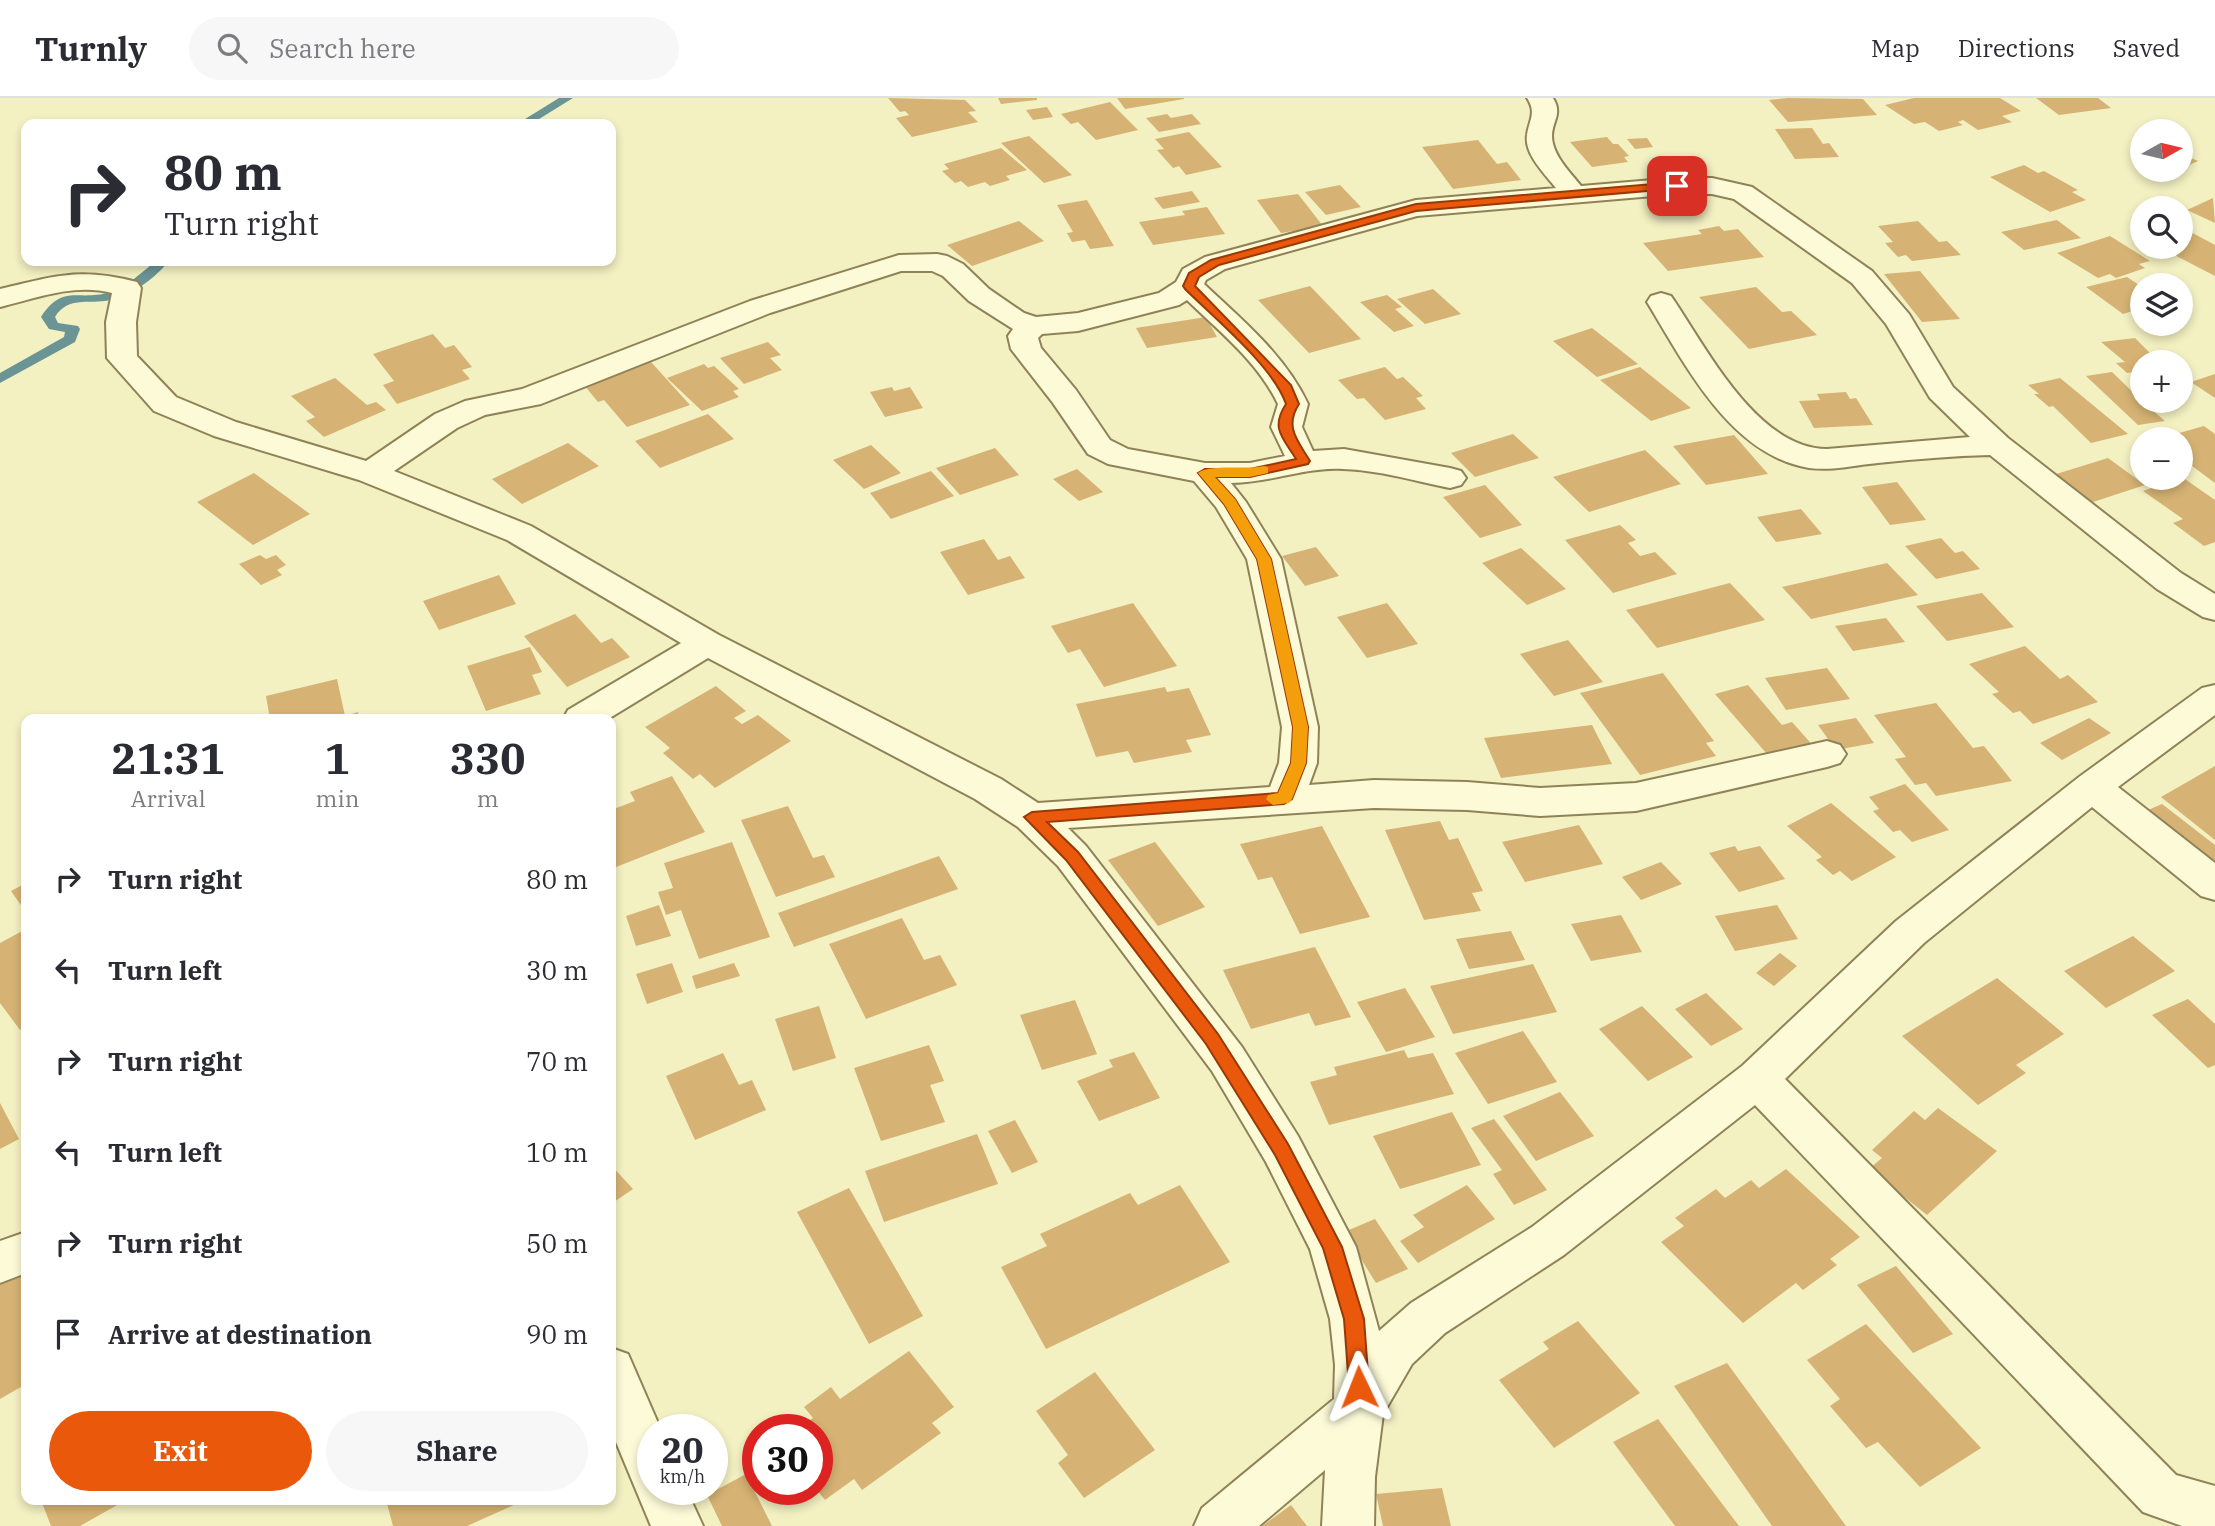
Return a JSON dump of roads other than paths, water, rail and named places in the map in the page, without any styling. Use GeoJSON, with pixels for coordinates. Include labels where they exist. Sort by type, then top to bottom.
{"type":"FeatureCollection","features":[{"type":"Feature","properties":{"kind":"street"},"geometry":{"type":"LineString","coordinates":[[1541,98],[1546,105],[1546,120],[1539,136],[1545,156],[1573,193]]}},
{"type":"Feature","properties":{"kind":"street"},"geometry":{"type":"LineString","coordinates":[[370,472],[446,421],[476,408],[530,397],[760,307],[899,263],[937,262],[953,270],[996,307],[1033,326],[1078,322],[1169,299],[1189,286],[1194,275],[1215,262],[1416,208],[1573,193],[1712,186],[1743,193],[1862,277],[1899,320],[1941,392],[1997,445],[2169,581],[2215,609]]}},
{"type":"Feature","properties":{"kind":"street"},"geometry":{"type":"LineString","coordinates":[[0,298],[64,280],[104,281],[127,288],[121,323],[122,358],[165,404],[225,429],[370,472],[519,533],[708,643],[988,789],[1032,817],[1072,856],[1227,1059],[1282,1149],[1333,1247],[1354,1319],[1359,1409],[1349,1477],[1348,1526]]}},
{"type":"Feature","properties":{"kind":"street"},"geometry":{"type":"LineString","coordinates":[[1189,286],[1287,387],[1293,404],[1285,416],[1284,430],[1304,461]]}},
{"type":"Feature","properties":{"kind":"street"},"geometry":{"type":"LineString","coordinates":[[1661,302],[1714,385],[1764,436],[1784,450],[1808,458],[1831,458],[1942,447],[1997,445]]}},
{"type":"Feature","properties":{"kind":"street"},"geometry":{"type":"LineString","coordinates":[[1033,326],[1023,336],[1026,349],[1065,397],[1100,447],[1119,457],[1205,473],[1250,473],[1304,461],[1344,459],[1450,478]]}},
{"type":"Feature","properties":{"kind":"street"},"geometry":{"type":"LineString","coordinates":[[1205,473],[1230,502],[1264,559],[1300,727],[1298,763],[1284,799]]}},
{"type":"Feature","properties":{"kind":"street"},"geometry":{"type":"LineString","coordinates":[[589,714],[708,643]]}},
{"type":"Feature","properties":{"kind":"street"},"geometry":{"type":"LineString","coordinates":[[1220,1526],[1359,1409],[1395,1348],[1428,1318],[1548,1241],[1756,1079],[1910,932],[2092,787],[2215,696]]}},
{"type":"Feature","properties":{"kind":"street"},"geometry":{"type":"LineString","coordinates":[[1032,817],[1374,794],[1467,796],[1540,802],[1636,797],[1827,754]]}},
{"type":"Feature","properties":{"kind":"street"},"geometry":{"type":"LineString","coordinates":[[2092,787],[2215,885]]}},
{"type":"Feature","properties":{"kind":"street"},"geometry":{"type":"LineString","coordinates":[[1756,1079],[2161,1495],[2215,1511]]}},
{"type":"Feature","properties":{"kind":"street"},"geometry":{"type":"LineString","coordinates":[[0,1262],[21,1254]]}},
{"type":"Feature","properties":{"kind":"street"},"geometry":{"type":"LineString","coordinates":[[616,1382],[637,1433]]}},
{"type":"Feature","properties":{"kind":"street"},"geometry":{"type":"LineString","coordinates":[[667,1505],[677,1526]]}},
{"type":"Feature","properties":{"kind":"waterway"},"geometry":{"type":"LineString","coordinates":[[531,119],[567,98]]}},
{"type":"Feature","properties":{"kind":"waterway"},"geometry":{"type":"LineString","coordinates":[[0,379],[70,339],[73,329],[54,326],[48,317],[54,307],[69,299],[112,296],[126,290],[157,266]]}}]}
